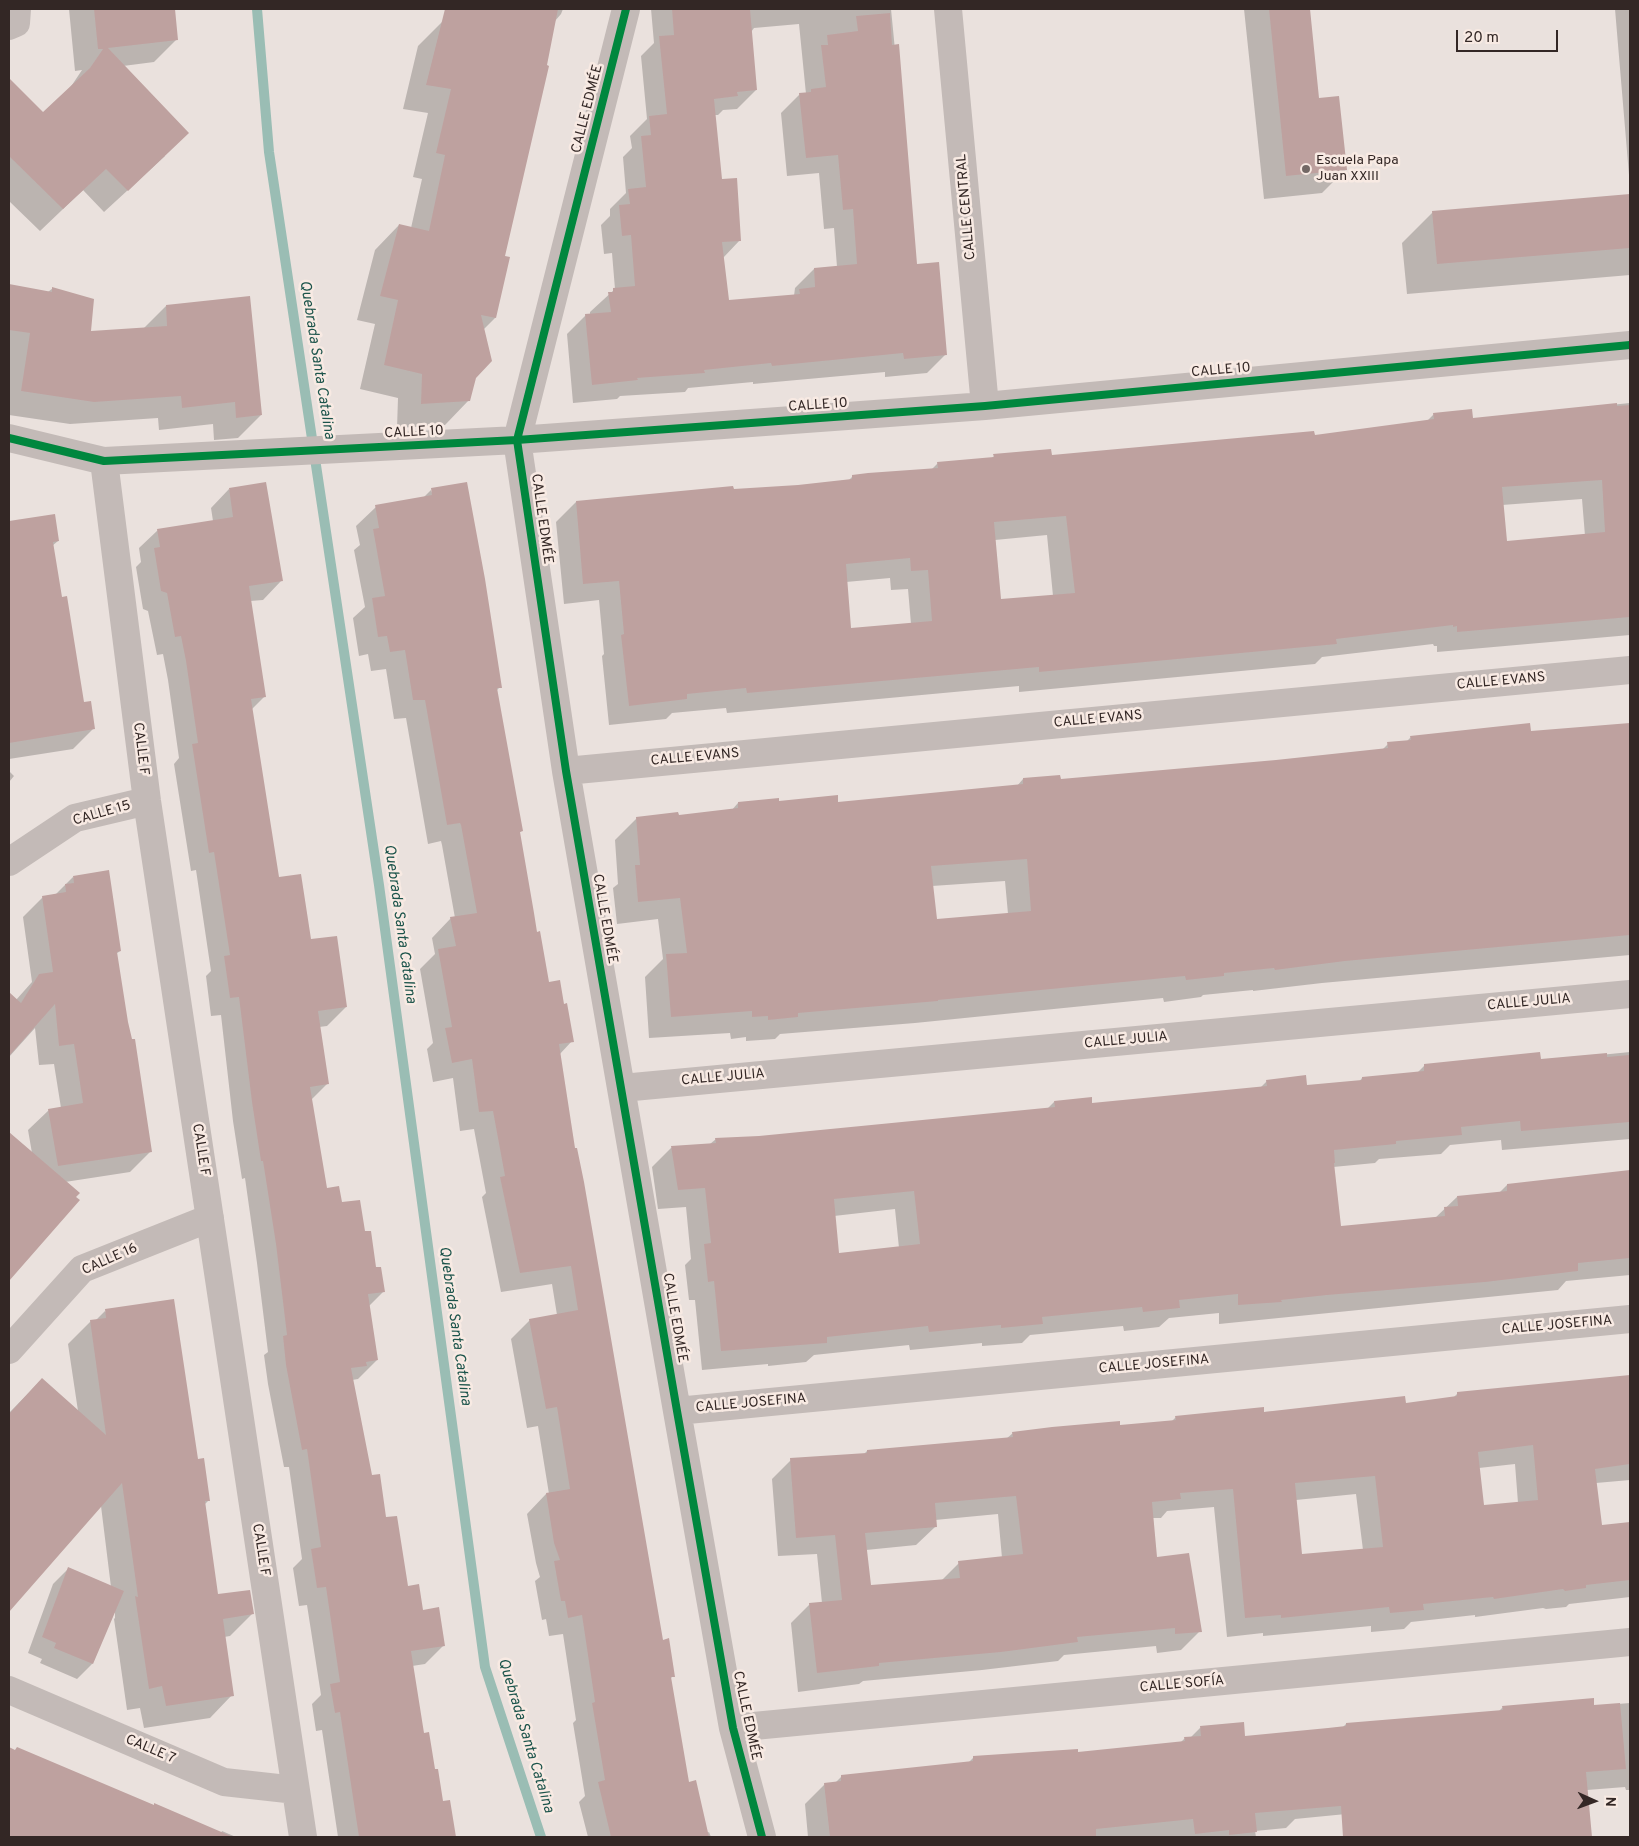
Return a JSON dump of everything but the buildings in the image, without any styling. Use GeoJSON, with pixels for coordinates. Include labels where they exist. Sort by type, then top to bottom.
{"type":"FeatureCollection","features":[{"type":"Feature","properties":{"kind":"street"},"geometry":{"type":"LineString","coordinates":[[9,26],[16,23],[17,9]]}},
{"type":"Feature","properties":{"kind":"street","name":"CALLE EDMÉE"},"geometry":{"type":"LineString","coordinates":[[626,9],[517,440],[566,770],[677,1411],[733,1728],[762,1837]]}},
{"type":"Feature","properties":{"kind":"street","name":"CALLE CENTRAL"},"geometry":{"type":"LineString","coordinates":[[948,9],[985,406]]}},
{"type":"Feature","properties":{"kind":"street","name":"CALLE 10"},"geometry":{"type":"LineString","coordinates":[[9,438],[104,461],[517,440],[985,406],[1630,345]]}},
{"type":"Feature","properties":{"kind":"street","name":"CALLE F"},"geometry":{"type":"LineString","coordinates":[[104,461],[147,802],[303,1837]]}},
{"type":"Feature","properties":{"kind":"street","name":"CALLE EVANS"},"geometry":{"type":"LineString","coordinates":[[566,770],[1630,670]]}},
{"type":"Feature","properties":{"kind":"street","name":"CALLE 15"},"geometry":{"type":"LineString","coordinates":[[9,862],[75,818],[147,802]]}},
{"type":"Feature","properties":{"kind":"street","name":"CALLE JULIA"},"geometry":{"type":"LineString","coordinates":[[622,1088],[1630,994]]}},
{"type":"Feature","properties":{"kind":"street","name":"CALLE 16"},"geometry":{"type":"LineString","coordinates":[[9,1350],[82,1269],[210,1218]]}},
{"type":"Feature","properties":{"kind":"street","name":"CALLE JOSEFINA"},"geometry":{"type":"LineString","coordinates":[[677,1411],[1630,1319]]}},
{"type":"Feature","properties":{"kind":"street","name":"CALLE SOFÍA"},"geometry":{"type":"LineString","coordinates":[[733,1728],[1630,1642]]}},
{"type":"Feature","properties":{"kind":"street","name":"CALLE 7"},"geometry":{"type":"LineString","coordinates":[[9,1690],[224,1782],[296,1790]]}},
{"type":"Feature","properties":{"kind":"waterway","name":"Quebrada Santa Catalina"},"geometry":{"type":"LineString","coordinates":[[257,9],[269,152],[379,885],[485,1667],[541,1837]]}},
{"type":"Feature","properties":{"kind":"cycle path"},"geometry":{"type":"LineString","coordinates":[[626,9],[517,440],[566,771],[677,1411],[733,1728],[762,1837]]}},
{"type":"Feature","properties":{"kind":"cycle path"},"geometry":{"type":"LineString","coordinates":[[9,438],[104,461],[517,440],[985,406],[1630,345]]}},
{"type":"Feature","properties":{"kind":"place","name":"Escuela Papa Juan XXIII"},"geometry":{"type":"Point","coordinates":[1306,169]}}]}
